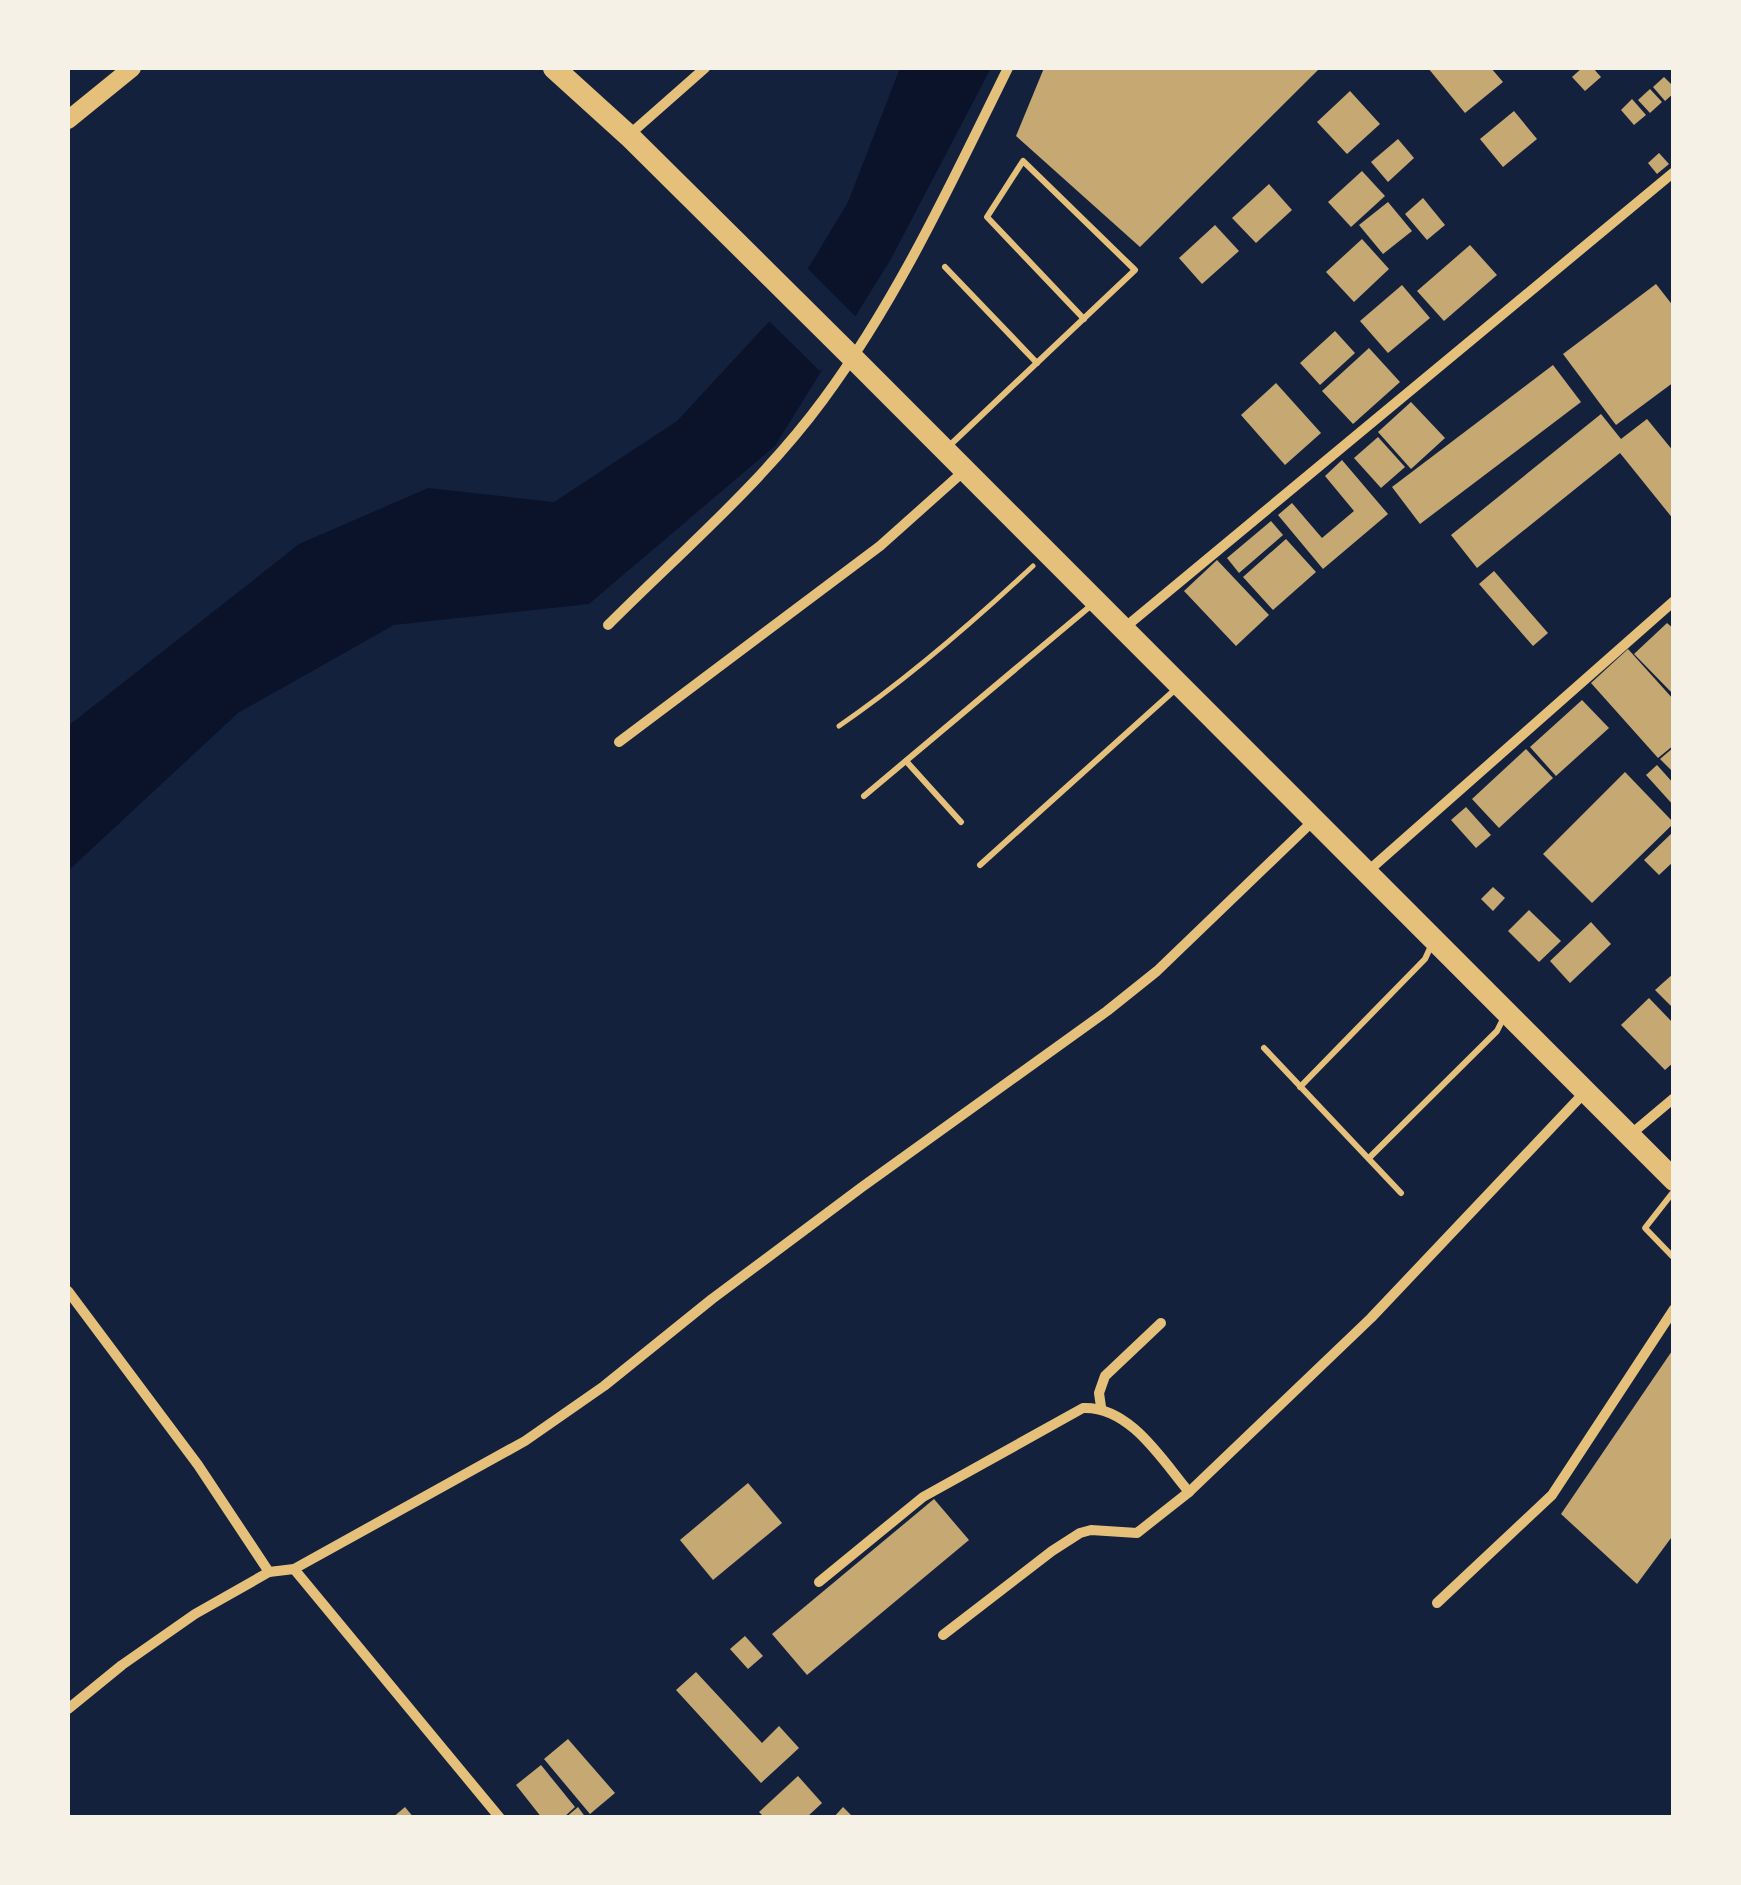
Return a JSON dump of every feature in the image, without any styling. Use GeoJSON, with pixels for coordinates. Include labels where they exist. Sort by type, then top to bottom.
{"type":"FeatureCollection","features":[{"type":"Feature","properties":{"kind":"highway"},"geometry":{"type":"LineString","coordinates":[[554,68],[848,353],[1674,1180]]}},
{"type":"Feature","properties":{"kind":"street"},"geometry":{"type":"LineString","coordinates":[[68,120],[132,68]]}},
{"type":"Feature","properties":{"kind":"street"},"geometry":{"type":"LineString","coordinates":[[628,136],[705,68]]}},
{"type":"Feature","properties":{"kind":"street"},"geometry":{"type":"LineString","coordinates":[[608,625],[777,458],[892,294],[1008,68]]}},
{"type":"Feature","properties":{"kind":"street"},"geometry":{"type":"LineString","coordinates":[[1122,629],[1674,172]]}},
{"type":"Feature","properties":{"kind":"street"},"geometry":{"type":"LineString","coordinates":[[619,742],[880,546],[964,471]]}},
{"type":"Feature","properties":{"kind":"street"},"geometry":{"type":"LineString","coordinates":[[1366,873],[1674,601]]}},
{"type":"Feature","properties":{"kind":"street"},"geometry":{"type":"LineString","coordinates":[[68,1709],[195,1614],[269,1572],[294,1569],[525,1441],[604,1386],[712,1299],[1158,971],[1314,821]]}},
{"type":"Feature","properties":{"kind":"street"},"geometry":{"type":"LineString","coordinates":[[943,1636],[1052,1550],[1080,1533],[1137,1533],[1189,1492],[1371,1318],[1585,1092]]}},
{"type":"Feature","properties":{"kind":"street"},"geometry":{"type":"LineString","coordinates":[[1630,1136],[1674,1098]]}},
{"type":"Feature","properties":{"kind":"street"},"geometry":{"type":"LineString","coordinates":[[68,1291],[198,1465],[269,1572]]}},
{"type":"Feature","properties":{"kind":"street"},"geometry":{"type":"LineString","coordinates":[[1436,1603],[1552,1495],[1674,1309]]}},
{"type":"Feature","properties":{"kind":"street"},"geometry":{"type":"LineString","coordinates":[[1101,1407],[1105,1376],[1162,1323]]}},
{"type":"Feature","properties":{"kind":"street"},"geometry":{"type":"LineString","coordinates":[[819,1582],[922,1497],[1083,1408],[1111,1410],[1139,1433],[1189,1492]]}},
{"type":"Feature","properties":{"kind":"street"},"geometry":{"type":"LineString","coordinates":[[294,1569],[500,1818]]}},
{"type":"Feature","properties":{"kind":"lane"},"geometry":{"type":"LineString","coordinates":[[944,451],[1084,319],[1135,270],[1023,161],[987,217],[1084,319]]}},
{"type":"Feature","properties":{"kind":"lane"},"geometry":{"type":"LineString","coordinates":[[945,268],[1037,363]]}},
{"type":"Feature","properties":{"kind":"lane"},"geometry":{"type":"LineString","coordinates":[[864,796],[1095,603]]}},
{"type":"Feature","properties":{"kind":"lane"},"geometry":{"type":"LineString","coordinates":[[980,865],[1179,686]]}},
{"type":"Feature","properties":{"kind":"lane"},"geometry":{"type":"LineString","coordinates":[[906,762],[961,822]]}},
{"type":"Feature","properties":{"kind":"lane"},"geometry":{"type":"LineString","coordinates":[[1300,1088],[1425,959],[1434,941]]}},
{"type":"Feature","properties":{"kind":"lane"},"geometry":{"type":"LineString","coordinates":[[1369,1158],[1497,1031],[1506,1013]]}},
{"type":"Feature","properties":{"kind":"lane"},"geometry":{"type":"LineString","coordinates":[[1264,1048],[1401,1194]]}},
{"type":"Feature","properties":{"kind":"lane"},"geometry":{"type":"LineString","coordinates":[[1674,1191],[1644,1228],[1674,1258]]}},
{"type":"Feature","properties":{"kind":"path"},"geometry":{"type":"LineString","coordinates":[[839,726],[957,638],[1046,553]]}},
{"type":"Feature","properties":{"kind":"water"},"geometry":{"type":"Polygon","coordinates":[[[900,68],[991,68],[891,259],[775,446],[589,604],[394,625],[238,713],[68,871],[68,726],[299,544],[428,488],[554,502],[677,421],[789,300],[848,202],[900,68]]]}},
{"type":"Feature","properties":{"kind":"pier"},"geometry":{"type":"Polygon","coordinates":[[[804,265],[859,320],[839,352],[820,371],[766,318],[785,297],[804,265]]]}},
{"type":"Feature","properties":{"kind":"building"},"geometry":{"type":"Polygon","coordinates":[[[1044,68],[1320,68],[1140,247],[1016,136],[1044,68]]]}},
{"type":"Feature","properties":{"kind":"building"},"geometry":{"type":"Polygon","coordinates":[[[1428,68],[1491,68],[1503,82],[1465,113],[1428,68]]]}},
{"type":"Feature","properties":{"kind":"building"},"geometry":{"type":"Polygon","coordinates":[[[1582,68],[1593,68],[1601,77],[1585,91],[1572,77],[1582,68]]]}},
{"type":"Feature","properties":{"kind":"building"},"geometry":{"type":"Polygon","coordinates":[[[1664,77],[1674,87],[1674,93],[1665,101],[1653,87],[1664,77]]]}},
{"type":"Feature","properties":{"kind":"building"},"geometry":{"type":"Polygon","coordinates":[[[1650,89],[1662,102],[1650,113],[1638,100],[1650,89]]]}},
{"type":"Feature","properties":{"kind":"building"},"geometry":{"type":"Polygon","coordinates":[[[1350,91],[1380,124],[1347,154],[1317,122],[1350,91]]]}},
{"type":"Feature","properties":{"kind":"building"},"geometry":{"type":"Polygon","coordinates":[[[1632,99],[1646,115],[1634,125],[1621,110],[1632,99]]]}},
{"type":"Feature","properties":{"kind":"building"},"geometry":{"type":"Polygon","coordinates":[[[1514,111],[1537,139],[1503,167],[1480,139],[1514,111]]]}},
{"type":"Feature","properties":{"kind":"building"},"geometry":{"type":"Polygon","coordinates":[[[1398,139],[1414,158],[1388,182],[1371,162],[1398,139]]]}},
{"type":"Feature","properties":{"kind":"building"},"geometry":{"type":"Polygon","coordinates":[[[1659,153],[1669,164],[1657,174],[1648,163],[1659,153]]]}},
{"type":"Feature","properties":{"kind":"building"},"geometry":{"type":"Polygon","coordinates":[[[1362,171],[1385,196],[1351,227],[1328,202],[1362,171]]]}},
{"type":"Feature","properties":{"kind":"building"},"geometry":{"type":"Polygon","coordinates":[[[1269,184],[1292,210],[1256,243],[1232,218],[1269,184]]]}},
{"type":"Feature","properties":{"kind":"building"},"geometry":{"type":"Polygon","coordinates":[[[1423,198],[1445,225],[1427,240],[1405,214],[1423,198]]]}},
{"type":"Feature","properties":{"kind":"building"},"geometry":{"type":"Polygon","coordinates":[[[1388,202],[1412,231],[1383,254],[1359,225],[1388,202]]]}},
{"type":"Feature","properties":{"kind":"building"},"geometry":{"type":"Polygon","coordinates":[[[1215,225],[1239,251],[1202,284],[1179,258],[1215,225]]]}},
{"type":"Feature","properties":{"kind":"building"},"geometry":{"type":"Polygon","coordinates":[[[1362,239],[1389,269],[1354,302],[1326,272],[1362,239]]]}},
{"type":"Feature","properties":{"kind":"building"},"geometry":{"type":"Polygon","coordinates":[[[1470,245],[1497,275],[1444,321],[1417,291],[1470,245]]]}},
{"type":"Feature","properties":{"kind":"building"},"geometry":{"type":"Polygon","coordinates":[[[1656,284],[1674,307],[1674,382],[1616,425],[1563,354],[1656,284]]]}},
{"type":"Feature","properties":{"kind":"building"},"geometry":{"type":"Polygon","coordinates":[[[1402,285],[1430,318],[1388,353],[1360,321],[1402,285]]]}},
{"type":"Feature","properties":{"kind":"building"},"geometry":{"type":"Polygon","coordinates":[[[1335,331],[1355,353],[1320,385],[1300,363],[1335,331]]]}},
{"type":"Feature","properties":{"kind":"building"},"geometry":{"type":"Polygon","coordinates":[[[1369,348],[1400,382],[1353,424],[1322,391],[1369,348]]]}},
{"type":"Feature","properties":{"kind":"building"},"geometry":{"type":"Polygon","coordinates":[[[1553,365],[1581,402],[1420,524],[1392,487],[1553,365]]]}},
{"type":"Feature","properties":{"kind":"building"},"geometry":{"type":"Polygon","coordinates":[[[1276,383],[1321,433],[1285,465],[1241,415],[1276,383]]]}},
{"type":"Feature","properties":{"kind":"building"},"geometry":{"type":"Polygon","coordinates":[[[1411,402],[1445,438],[1411,469],[1378,432],[1411,402]]]}},
{"type":"Feature","properties":{"kind":"building"},"geometry":{"type":"Polygon","coordinates":[[[1601,414],[1621,439],[1647,419],[1674,452],[1674,520],[1620,453],[1477,568],[1451,535],[1601,414]]]}},
{"type":"Feature","properties":{"kind":"building"},"geometry":{"type":"Polygon","coordinates":[[[1378,437],[1405,467],[1381,488],[1354,458],[1378,437]]]}},
{"type":"Feature","properties":{"kind":"building"},"geometry":{"type":"Polygon","coordinates":[[[1342,460],[1388,514],[1323,569],[1278,515],[1292,503],[1322,538],[1354,511],[1325,476],[1342,460]]]}},
{"type":"Feature","properties":{"kind":"building"},"geometry":{"type":"Polygon","coordinates":[[[1271,521],[1283,535],[1239,573],[1227,558],[1271,521]]]}},
{"type":"Feature","properties":{"kind":"building"},"geometry":{"type":"Polygon","coordinates":[[[1286,539],[1316,572],[1273,610],[1243,577],[1286,539]]]}},
{"type":"Feature","properties":{"kind":"building"},"geometry":{"type":"Polygon","coordinates":[[[1217,560],[1269,615],[1236,646],[1184,591],[1217,560]]]}},
{"type":"Feature","properties":{"kind":"building"},"geometry":{"type":"Polygon","coordinates":[[[1494,571],[1548,633],[1533,646],[1479,584],[1494,571]]]}},
{"type":"Feature","properties":{"kind":"building"},"geometry":{"type":"Polygon","coordinates":[[[1667,623],[1674,629],[1674,695],[1634,654],[1667,623]]]}},
{"type":"Feature","properties":{"kind":"building"},"geometry":{"type":"Polygon","coordinates":[[[1628,649],[1674,700],[1674,745],[1658,758],[1591,683],[1628,649]]]}},
{"type":"Feature","properties":{"kind":"building"},"geometry":{"type":"Polygon","coordinates":[[[1582,700],[1609,728],[1556,776],[1530,747],[1582,700]]]}},
{"type":"Feature","properties":{"kind":"building"},"geometry":{"type":"Polygon","coordinates":[[[1674,747],[1674,773],[1660,759],[1674,747]]]}},
{"type":"Feature","properties":{"kind":"building"},"geometry":{"type":"Polygon","coordinates":[[[1526,749],[1553,778],[1499,828],[1472,799],[1526,749]]]}},
{"type":"Feature","properties":{"kind":"building"},"geometry":{"type":"Polygon","coordinates":[[[1657,765],[1674,784],[1674,806],[1646,775],[1657,765]]]}},
{"type":"Feature","properties":{"kind":"building"},"geometry":{"type":"Polygon","coordinates":[[[1625,772],[1674,823],[1592,903],[1543,854],[1625,772]]]}},
{"type":"Feature","properties":{"kind":"building"},"geometry":{"type":"Polygon","coordinates":[[[1466,807],[1491,835],[1476,848],[1451,820],[1466,807]]]}},
{"type":"Feature","properties":{"kind":"building"},"geometry":{"type":"Polygon","coordinates":[[[1674,831],[1674,861],[1659,875],[1644,860],[1674,831]]]}},
{"type":"Feature","properties":{"kind":"building"},"geometry":{"type":"Polygon","coordinates":[[[1493,887],[1505,898],[1493,911],[1481,899],[1493,887]]]}},
{"type":"Feature","properties":{"kind":"building"},"geometry":{"type":"Polygon","coordinates":[[[1529,910],[1561,941],[1539,962],[1508,931],[1529,910]]]}},
{"type":"Feature","properties":{"kind":"building"},"geometry":{"type":"Polygon","coordinates":[[[1591,922],[1611,944],[1570,983],[1550,961],[1591,922]]]}},
{"type":"Feature","properties":{"kind":"building"},"geometry":{"type":"Polygon","coordinates":[[[1674,973],[1674,1009],[1655,990],[1674,973]]]}},
{"type":"Feature","properties":{"kind":"building"},"geometry":{"type":"Polygon","coordinates":[[[1649,998],[1674,1024],[1674,1062],[1665,1070],[1621,1025],[1649,998]]]}},
{"type":"Feature","properties":{"kind":"building"},"geometry":{"type":"Polygon","coordinates":[[[1674,1348],[1674,1534],[1637,1584],[1561,1514],[1674,1348]]]}},
{"type":"Feature","properties":{"kind":"building"},"geometry":{"type":"Polygon","coordinates":[[[748,1483],[782,1523],[713,1580],[680,1540],[748,1483]]]}},
{"type":"Feature","properties":{"kind":"building"},"geometry":{"type":"Polygon","coordinates":[[[934,1499],[969,1540],[807,1675],[772,1634],[934,1499]]]}},
{"type":"Feature","properties":{"kind":"building"},"geometry":{"type":"Polygon","coordinates":[[[745,1636],[763,1656],[748,1669],[730,1649],[745,1636]]]}},
{"type":"Feature","properties":{"kind":"building"},"geometry":{"type":"Polygon","coordinates":[[[696,1672],[762,1743],[779,1726],[799,1748],[761,1783],[676,1690],[696,1672]]]}},
{"type":"Feature","properties":{"kind":"building"},"geometry":{"type":"Polygon","coordinates":[[[568,1739],[615,1793],[590,1814],[544,1759],[568,1739]]]}},
{"type":"Feature","properties":{"kind":"building"},"geometry":{"type":"Polygon","coordinates":[[[541,1765],[575,1807],[563,1818],[542,1818],[516,1785],[541,1765]]]}},
{"type":"Feature","properties":{"kind":"building"},"geometry":{"type":"Polygon","coordinates":[[[798,1776],[822,1803],[806,1818],[765,1818],[759,1812],[798,1776]]]}},
{"type":"Feature","properties":{"kind":"building"},"geometry":{"type":"Polygon","coordinates":[[[405,1807],[414,1818],[392,1818],[405,1807]]]}},
{"type":"Feature","properties":{"kind":"building"},"geometry":{"type":"Polygon","coordinates":[[[578,1807],[586,1818],[565,1818],[578,1807]]]}},
{"type":"Feature","properties":{"kind":"building"},"geometry":{"type":"Polygon","coordinates":[[[843,1807],[854,1818],[833,1818],[843,1807]]]}}]}
